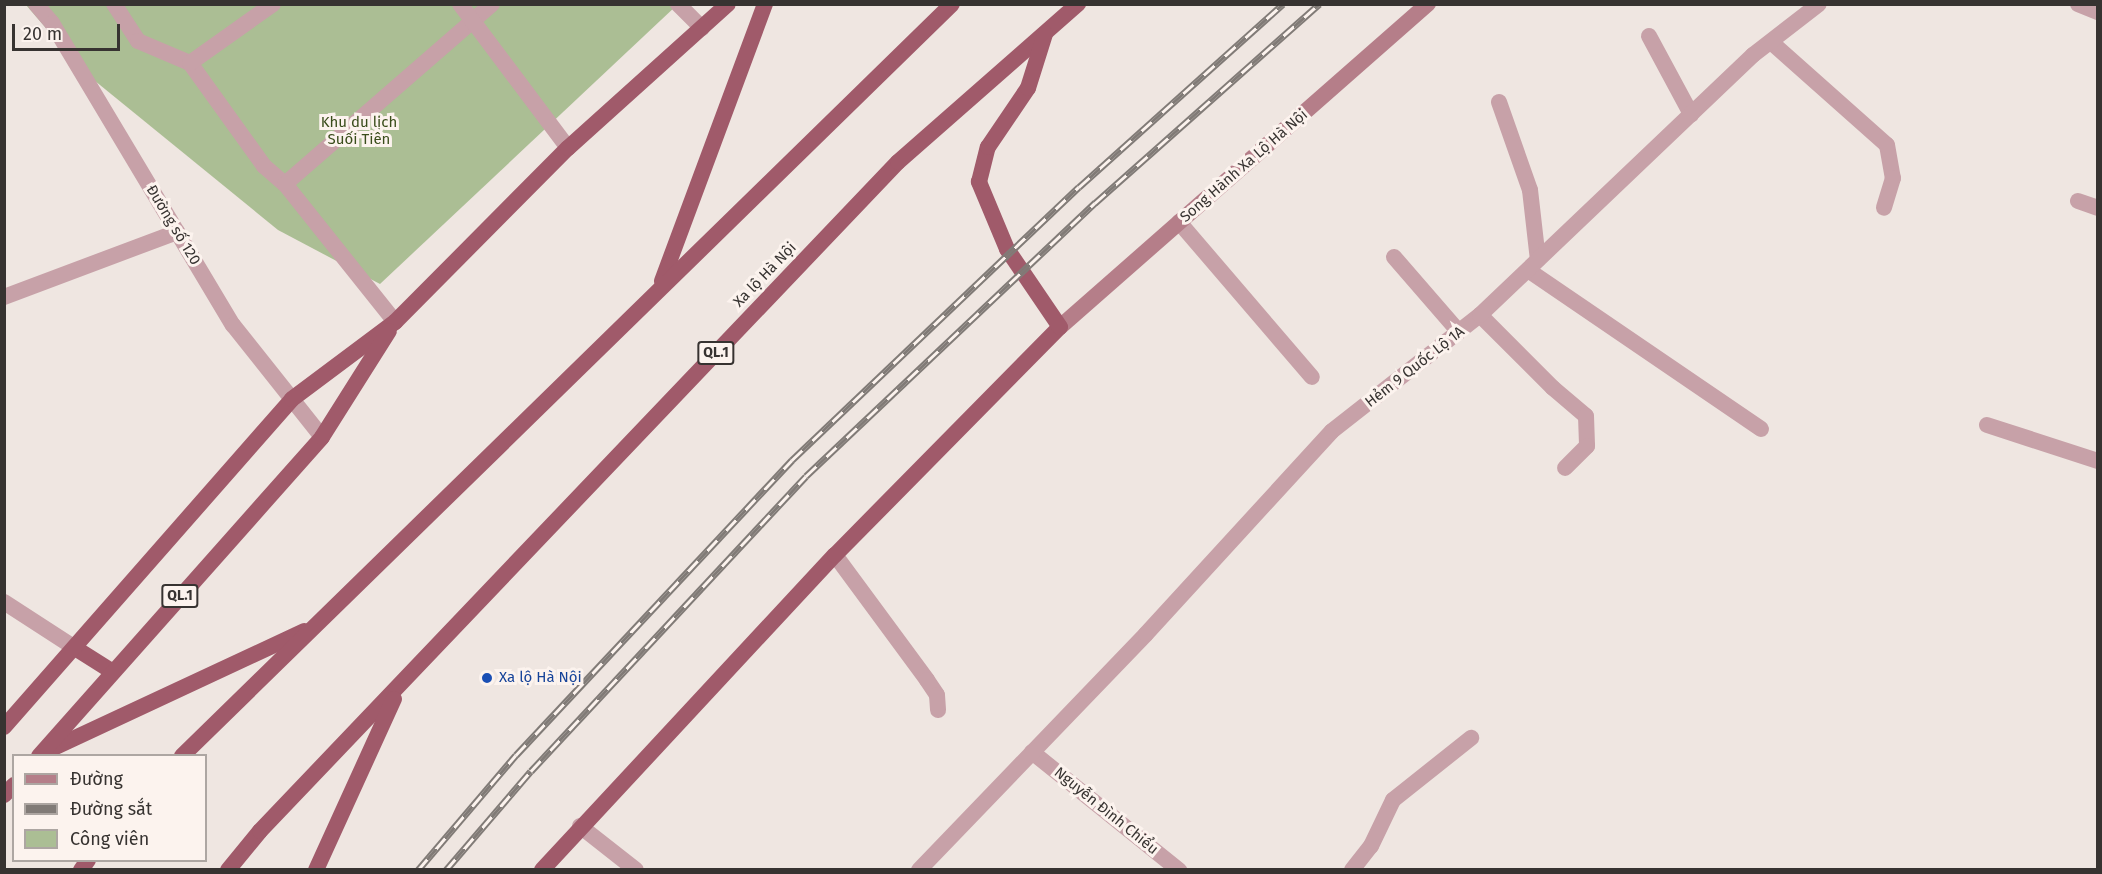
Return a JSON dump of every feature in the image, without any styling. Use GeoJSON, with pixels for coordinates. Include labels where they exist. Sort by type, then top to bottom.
{"type":"FeatureCollection","features":[{"type":"Feature","properties":{"kind":"highway","name":"QL.1"},"geometry":{"type":"LineString","coordinates":[[4,726],[292,399],[395,322],[568,148],[728,4]]}},
{"type":"Feature","properties":{"kind":"highway"},"geometry":{"type":"LineString","coordinates":[[661,285],[765,4]]}},
{"type":"Feature","properties":{"kind":"highway"},"geometry":{"type":"LineString","coordinates":[[184,754],[661,285],[952,4]]}},
{"type":"Feature","properties":{"kind":"highway","name":"Xa lộ Hà Nội"},"geometry":{"type":"LineString","coordinates":[[228,870],[260,831],[898,162],[1078,4]]}},
{"type":"Feature","properties":{"kind":"highway","name":"Xa lộ Hà Nội"},"geometry":{"type":"LineString","coordinates":[[1046,33],[1028,88],[988,147],[979,182],[1007,249],[1060,327]]}},
{"type":"Feature","properties":{"kind":"highway","name":"QL.1"},"geometry":{"type":"LineString","coordinates":[[41,754],[322,437],[395,322]]}},
{"type":"Feature","properties":{"kind":"highway"},"geometry":{"type":"LineString","coordinates":[[542,870],[580,826],[835,555],[1060,327]]}},
{"type":"Feature","properties":{"kind":"highway"},"geometry":{"type":"LineString","coordinates":[[42,754],[315,625]]}},
{"type":"Feature","properties":{"kind":"highway"},"geometry":{"type":"LineString","coordinates":[[75,648],[113,672]]}},
{"type":"Feature","properties":{"kind":"highway"},"geometry":{"type":"LineString","coordinates":[[316,870],[399,687]]}},
{"type":"Feature","properties":{"kind":"main road","name":"Song Hành Xa Lộ Hà Nội"},"geometry":{"type":"LineString","coordinates":[[1060,327],[1428,4]]}},
{"type":"Feature","properties":{"kind":"street","name":"Đường số 120"},"geometry":{"type":"LineString","coordinates":[[36,4],[52,23],[233,325],[322,437]]}},
{"type":"Feature","properties":{"kind":"street"},"geometry":{"type":"LineString","coordinates":[[114,4],[138,41],[190,63],[264,166],[285,184],[395,322]]}},
{"type":"Feature","properties":{"kind":"street"},"geometry":{"type":"LineString","coordinates":[[190,63],[273,4]]}},
{"type":"Feature","properties":{"kind":"street"},"geometry":{"type":"LineString","coordinates":[[460,4],[568,148]]}},
{"type":"Feature","properties":{"kind":"street"},"geometry":{"type":"LineString","coordinates":[[285,184],[492,4]]}},
{"type":"Feature","properties":{"kind":"street"},"geometry":{"type":"LineString","coordinates":[[678,4],[702,28]]}},
{"type":"Feature","properties":{"kind":"street","name":"Hẻm 9 Quốc Lộ 1A"},"geometry":{"type":"LineString","coordinates":[[919,870],[1332,431],[1480,315],[1691,114],[1771,42],[1819,4]]}},
{"type":"Feature","properties":{"kind":"street"},"geometry":{"type":"LineString","coordinates":[[2078,4],[2097,12]]}},
{"type":"Feature","properties":{"kind":"street"},"geometry":{"type":"LineString","coordinates":[[1649,36],[1691,114]]}},
{"type":"Feature","properties":{"kind":"street"},"geometry":{"type":"LineString","coordinates":[[1771,42],[1887,145],[1893,178],[1884,208]]}},
{"type":"Feature","properties":{"kind":"street"},"geometry":{"type":"LineString","coordinates":[[1499,102],[1530,190],[1533,265],[1761,429]]}},
{"type":"Feature","properties":{"kind":"street"},"geometry":{"type":"LineString","coordinates":[[2078,201],[2097,208]]}},
{"type":"Feature","properties":{"kind":"street"},"geometry":{"type":"LineString","coordinates":[[1179,222],[1312,377]]}},
{"type":"Feature","properties":{"kind":"street"},"geometry":{"type":"LineString","coordinates":[[4,297],[177,232]]}},
{"type":"Feature","properties":{"kind":"street"},"geometry":{"type":"LineString","coordinates":[[1394,257],[1459,333]]}},
{"type":"Feature","properties":{"kind":"street"},"geometry":{"type":"LineString","coordinates":[[1480,315],[1553,388],[1586,416],[1587,446],[1565,468]]}},
{"type":"Feature","properties":{"kind":"street"},"geometry":{"type":"LineString","coordinates":[[1987,425],[2097,461]]}},
{"type":"Feature","properties":{"kind":"street"},"geometry":{"type":"LineString","coordinates":[[835,555],[937,695],[938,710]]}},
{"type":"Feature","properties":{"kind":"street"},"geometry":{"type":"LineString","coordinates":[[4,602],[75,648]]}},
{"type":"Feature","properties":{"kind":"street"},"geometry":{"type":"LineString","coordinates":[[1352,870],[1371,846],[1393,800],[1471,738]]}},
{"type":"Feature","properties":{"kind":"street","name":"Nguyễn Đình Chiểu"},"geometry":{"type":"LineString","coordinates":[[1032,752],[1179,870]]}},
{"type":"Feature","properties":{"kind":"street"},"geometry":{"type":"LineString","coordinates":[[580,826],[636,870]]}},
{"type":"Feature","properties":{"kind":"green space","name":"Khu du lịch Suối Tiên"},"geometry":{"type":"Polygon","coordinates":[[[26,5],[677,5],[380,284],[278,230],[84,72],[26,5]]]}},
{"type":"Feature","properties":{"kind":"railway"},"geometry":{"type":"LineString","coordinates":[[418,870],[516,755],[792,460],[1079,187],[1283,4]]}},
{"type":"Feature","properties":{"kind":"railway"},"geometry":{"type":"LineString","coordinates":[[446,870],[531,771],[806,476],[1095,203],[1319,4]]}},
{"type":"Feature","properties":{"kind":"place","name":"Xa lộ Hà Nội"},"geometry":{"type":"Point","coordinates":[487,678]}}]}
